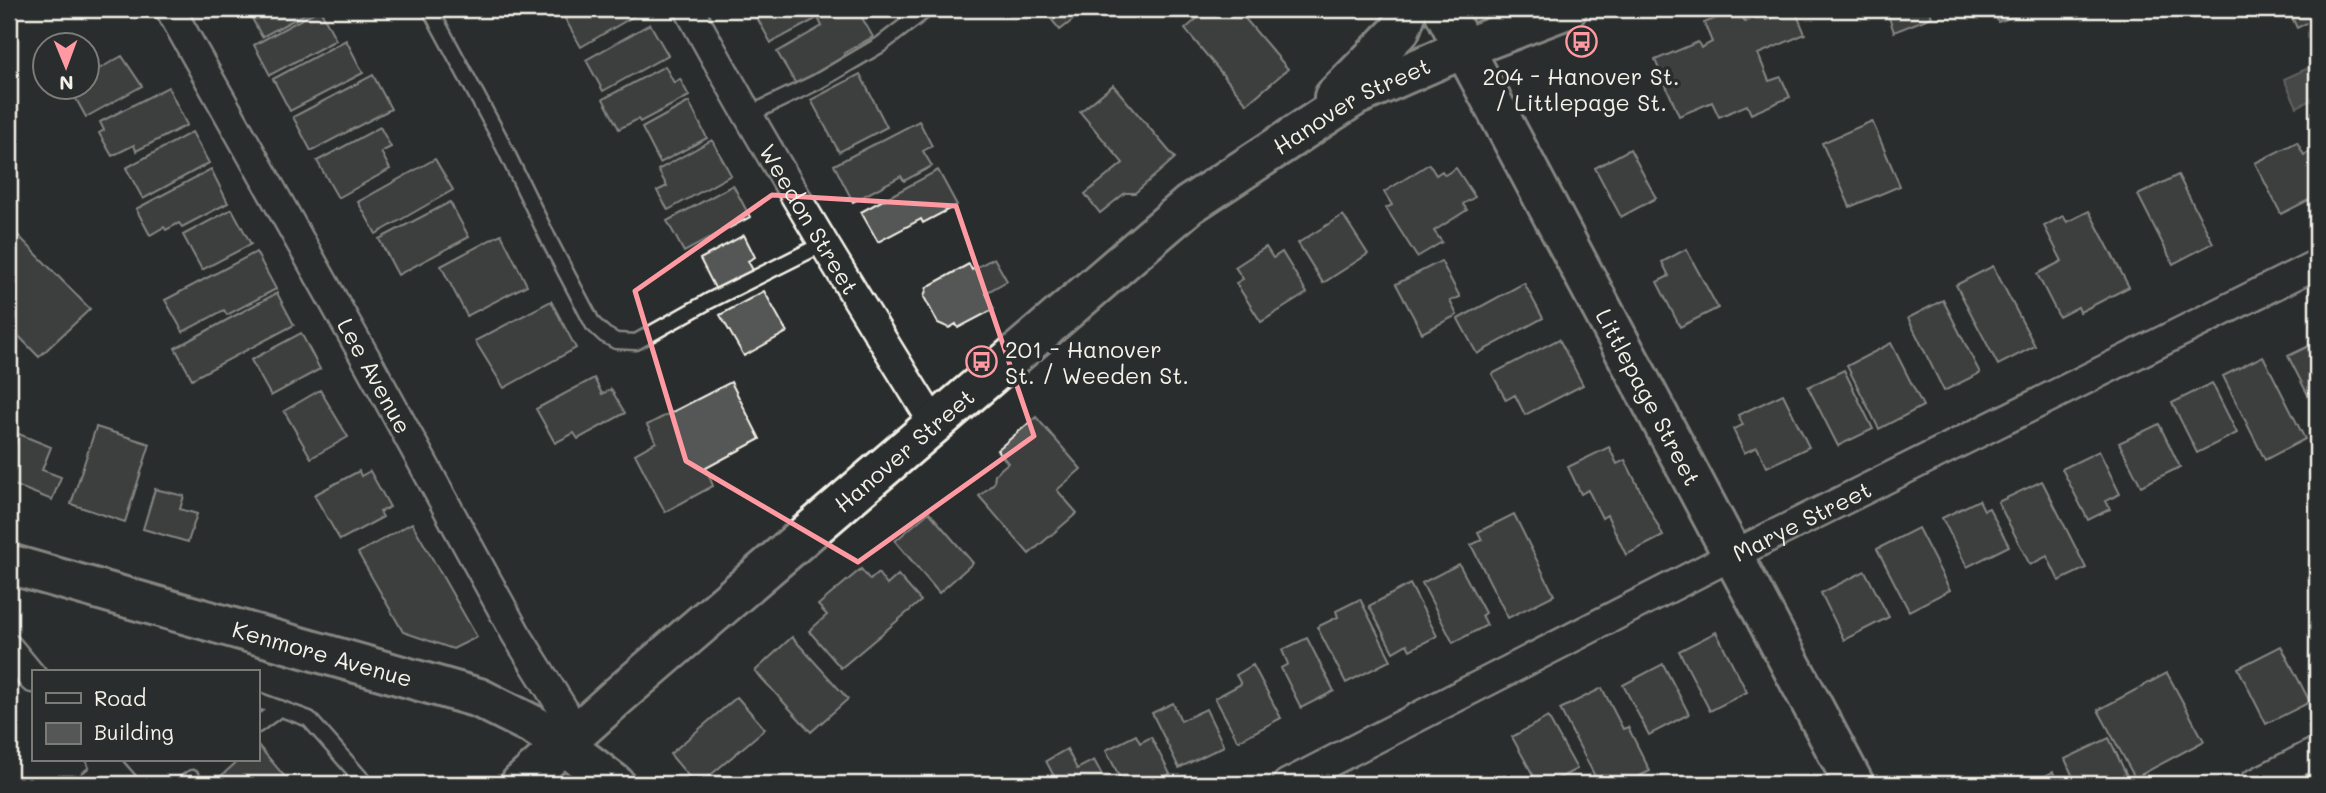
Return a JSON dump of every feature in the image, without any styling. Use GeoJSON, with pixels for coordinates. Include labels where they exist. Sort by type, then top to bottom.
{"type":"FeatureCollection","features":[{"type":"Feature","properties":{"kind":"street","name":"Lee Avenue"},"geometry":{"type":"LineString","coordinates":[[170,9],[516,634],[564,711],[564,745]]}},
{"type":"Feature","properties":{"kind":"street","name":"Weedon Street"},"geometry":{"type":"LineString","coordinates":[[690,9],[823,244],[935,425]]}},
{"type":"Feature","properties":{"kind":"street"},"geometry":{"type":"LineString","coordinates":[[1301,131],[1400,30],[1408,9]]}},
{"type":"Feature","properties":{"kind":"street","name":"Littlepage Street"},"geometry":{"type":"LineString","coordinates":[[1443,9],[1854,784]]}},
{"type":"Feature","properties":{"kind":"street","name":"Hanover Street"},"geometry":{"type":"LineString","coordinates":[[520,784],[610,702],[1189,205],[1355,96],[1465,48],[1567,9]]}},
{"type":"Feature","properties":{"kind":"street","name":"Marye Street"},"geometry":{"type":"LineString","coordinates":[[1287,784],[1733,555],[2317,264]]}},
{"type":"Feature","properties":{"kind":"street","name":"Kenmore Avenue"},"geometry":{"type":"LineString","coordinates":[[9,564],[479,698],[535,726],[615,784]]}},
{"type":"Feature","properties":{"kind":"street"},"geometry":{"type":"LineString","coordinates":[[2254,784],[2317,752]]}},
{"type":"Feature","properties":{"kind":"lane"},"geometry":{"type":"LineString","coordinates":[[430,9],[498,135],[587,313],[593,324],[605,335],[616,341],[636,342],[709,301],[823,244]]}},
{"type":"Feature","properties":{"kind":"lane"},"geometry":{"type":"LineString","coordinates":[[748,115],[817,82],[880,45],[927,9]]}},
{"type":"Feature","properties":{"kind":"lane"},"geometry":{"type":"LineString","coordinates":[[259,701],[309,719],[366,784]]}},
{"type":"Feature","properties":{"kind":"lane"},"geometry":{"type":"LineString","coordinates":[[259,724],[280,708]]}},
{"type":"Feature","properties":{"kind":"lane"},"geometry":{"type":"LineString","coordinates":[[82,784],[107,766]]}},
{"type":"Feature","properties":{"kind":"highlighted area"},"geometry":{"type":"Polygon","coordinates":[[[772,195],[956,206],[1034,436],[858,562],[686,461],[635,291],[772,195]]]}},
{"type":"Feature","properties":{"kind":"shaded area"},"geometry":{"type":"Polygon","coordinates":[[[2317,64],[2317,97],[2297,107],[2284,79],[2317,64]]]}},
{"type":"Feature","properties":{"kind":"building"},"geometry":{"type":"Polygon","coordinates":[[[247,9],[314,9],[262,37],[247,9]]]}},
{"type":"Feature","properties":{"kind":"building"},"geometry":{"type":"Polygon","coordinates":[[[320,9],[336,40],[270,75],[254,45],[320,9]]]}},
{"type":"Feature","properties":{"kind":"building"},"geometry":{"type":"Polygon","coordinates":[[[579,9],[646,9],[581,47],[564,17],[579,9]]]}},
{"type":"Feature","properties":{"kind":"building"},"geometry":{"type":"Polygon","coordinates":[[[752,9],[834,9],[771,43],[752,9]]]}},
{"type":"Feature","properties":{"kind":"building"},"geometry":{"type":"Polygon","coordinates":[[[840,9],[857,9],[873,37],[844,53],[846,56],[796,84],[777,52],[822,26],[819,20],[840,9]]]}},
{"type":"Feature","properties":{"kind":"building"},"geometry":{"type":"Polygon","coordinates":[[[1043,9],[1087,9],[1060,30],[1043,9]]]}},
{"type":"Feature","properties":{"kind":"building"},"geometry":{"type":"Polygon","coordinates":[[[1208,9],[1237,9],[1288,69],[1247,104],[1185,29],[1208,9]]]}},
{"type":"Feature","properties":{"kind":"building"},"geometry":{"type":"Polygon","coordinates":[[[1739,9],[1745,22],[1763,14],[1766,20],[1795,10],[1805,34],[1758,54],[1769,81],[1781,77],[1790,97],[1751,114],[1747,105],[1719,117],[1712,102],[1679,116],[1655,60],[1698,42],[1701,48],[1712,42],[1704,23],[1739,9]]]}},
{"type":"Feature","properties":{"kind":"building"},"geometry":{"type":"Polygon","coordinates":[[[1886,9],[1929,9],[1932,17],[1894,32],[1886,9]]]}},
{"type":"Feature","properties":{"kind":"building"},"geometry":{"type":"Polygon","coordinates":[[[1993,9],[2036,9],[1998,22],[1993,9]]]}},
{"type":"Feature","properties":{"kind":"building"},"geometry":{"type":"Polygon","coordinates":[[[2288,9],[2317,9],[2317,18],[2297,28],[2288,9]]]}},
{"type":"Feature","properties":{"kind":"building"},"geometry":{"type":"Polygon","coordinates":[[[650,24],[668,55],[603,91],[586,60],[650,24]]]}},
{"type":"Feature","properties":{"kind":"building"},"geometry":{"type":"Polygon","coordinates":[[[346,40],[363,73],[290,111],[273,79],[346,40]]]}},
{"type":"Feature","properties":{"kind":"building"},"geometry":{"type":"Polygon","coordinates":[[[122,56],[142,86],[86,117],[78,102],[102,102],[102,67],[122,56]]]}},
{"type":"Feature","properties":{"kind":"building"},"geometry":{"type":"Polygon","coordinates":[[[665,66],[674,83],[680,79],[689,96],[640,122],[638,119],[619,129],[603,99],[665,66]]]}},
{"type":"Feature","properties":{"kind":"building"},"geometry":{"type":"Polygon","coordinates":[[[860,74],[887,127],[839,152],[811,100],[860,74]]]}},
{"type":"Feature","properties":{"kind":"building"},"geometry":{"type":"Polygon","coordinates":[[[373,75],[391,109],[311,151],[293,117],[373,75]]]}},
{"type":"Feature","properties":{"kind":"building"},"geometry":{"type":"Polygon","coordinates":[[[1113,85],[1175,158],[1135,193],[1125,193],[1100,213],[1085,194],[1123,163],[1080,112],[1113,85]]]}},
{"type":"Feature","properties":{"kind":"building"},"geometry":{"type":"Polygon","coordinates":[[[168,87],[187,125],[136,151],[134,145],[112,156],[99,133],[104,130],[100,122],[168,87]]]}},
{"type":"Feature","properties":{"kind":"building"},"geometry":{"type":"Polygon","coordinates":[[[689,102],[707,138],[660,163],[642,128],[689,102]]]}},
{"type":"Feature","properties":{"kind":"building"},"geometry":{"type":"Polygon","coordinates":[[[919,121],[932,146],[923,151],[932,166],[904,181],[901,176],[853,202],[834,165],[919,121]]]}},
{"type":"Feature","properties":{"kind":"building"},"geometry":{"type":"Polygon","coordinates":[[[1872,121],[1900,186],[1850,207],[1822,143],[1872,121]]]}},
{"type":"Feature","properties":{"kind":"building"},"geometry":{"type":"Polygon","coordinates":[[[380,127],[391,147],[381,152],[390,169],[338,198],[317,161],[380,127]]]}},
{"type":"Feature","properties":{"kind":"building"},"geometry":{"type":"Polygon","coordinates":[[[192,132],[209,163],[143,199],[126,168],[192,132]]]}},
{"type":"Feature","properties":{"kind":"building"},"geometry":{"type":"Polygon","coordinates":[[[712,140],[731,175],[668,210],[657,191],[667,186],[658,170],[712,140]]]}},
{"type":"Feature","properties":{"kind":"building"},"geometry":{"type":"Polygon","coordinates":[[[2297,142],[2304,155],[2309,152],[2317,168],[2317,196],[2281,214],[2255,163],[2297,142]]]}},
{"type":"Feature","properties":{"kind":"building"},"geometry":{"type":"Polygon","coordinates":[[[1630,149],[1656,198],[1621,217],[1595,168],[1630,149]]]}},
{"type":"Feature","properties":{"kind":"building"},"geometry":{"type":"Polygon","coordinates":[[[435,159],[453,190],[376,234],[358,202],[435,159]]]}},
{"type":"Feature","properties":{"kind":"building"},"geometry":{"type":"Polygon","coordinates":[[[1429,164],[1436,175],[1442,171],[1445,175],[1456,168],[1475,197],[1463,204],[1467,210],[1434,231],[1442,242],[1417,257],[1386,208],[1392,205],[1384,192],[1429,164]]]}},
{"type":"Feature","properties":{"kind":"building"},"geometry":{"type":"Polygon","coordinates":[[[211,169],[228,203],[182,227],[179,223],[150,235],[136,209],[211,169]]]}},
{"type":"Feature","properties":{"kind":"building"},"geometry":{"type":"Polygon","coordinates":[[[938,170],[957,205],[923,223],[921,219],[878,242],[861,212],[938,170]]]}},
{"type":"Feature","properties":{"kind":"building"},"geometry":{"type":"Polygon","coordinates":[[[2178,175],[2213,243],[2173,264],[2138,195],[2178,175]]]}},
{"type":"Feature","properties":{"kind":"building"},"geometry":{"type":"Polygon","coordinates":[[[733,185],[750,217],[684,252],[667,221],[733,185]]]}},
{"type":"Feature","properties":{"kind":"building"},"geometry":{"type":"Polygon","coordinates":[[[450,202],[469,237],[398,275],[379,239],[450,202]]]}},
{"type":"Feature","properties":{"kind":"building"},"geometry":{"type":"Polygon","coordinates":[[[232,209],[251,244],[202,270],[183,235],[232,209]]]}},
{"type":"Feature","properties":{"kind":"building"},"geometry":{"type":"Polygon","coordinates":[[[2089,211],[2129,287],[2080,312],[2078,307],[2059,317],[2037,274],[2062,261],[2044,226],[2063,216],[2067,222],[2089,211]]]}},
{"type":"Feature","properties":{"kind":"building"},"geometry":{"type":"Polygon","coordinates":[[[1343,215],[1368,254],[1323,283],[1298,243],[1343,215]]]}},
{"type":"Feature","properties":{"kind":"building"},"geometry":{"type":"Polygon","coordinates":[[[9,226],[90,309],[39,357],[9,326],[9,226]]]}},
{"type":"Feature","properties":{"kind":"building"},"geometry":{"type":"Polygon","coordinates":[[[501,234],[527,285],[467,316],[441,266],[501,234]]]}},
{"type":"Feature","properties":{"kind":"building"},"geometry":{"type":"Polygon","coordinates":[[[744,235],[755,257],[748,261],[755,274],[718,294],[700,259],[744,235]]]}},
{"type":"Feature","properties":{"kind":"building"},"geometry":{"type":"Polygon","coordinates":[[[1266,247],[1273,258],[1282,252],[1307,293],[1261,322],[1236,283],[1243,279],[1235,267],[1266,247]]]}},
{"type":"Feature","properties":{"kind":"building"},"geometry":{"type":"Polygon","coordinates":[[[1686,249],[1718,308],[1680,327],[1657,282],[1669,276],[1662,262],[1686,249]]]}},
{"type":"Feature","properties":{"kind":"building"},"geometry":{"type":"Polygon","coordinates":[[[256,252],[276,289],[227,315],[224,310],[183,332],[165,300],[256,252]]]}},
{"type":"Feature","properties":{"kind":"building"},"geometry":{"type":"Polygon","coordinates":[[[994,258],[1007,281],[986,293],[994,309],[958,328],[956,324],[949,328],[938,323],[924,297],[927,287],[969,264],[972,270],[994,258]]]}},
{"type":"Feature","properties":{"kind":"building"},"geometry":{"type":"Polygon","coordinates":[[[1441,261],[1460,297],[1450,301],[1457,315],[1422,333],[1396,284],[1441,261]]]}},
{"type":"Feature","properties":{"kind":"building"},"geometry":{"type":"Polygon","coordinates":[[[1993,266],[2035,346],[1998,365],[1956,285],[1993,266]]]}},
{"type":"Feature","properties":{"kind":"building"},"geometry":{"type":"Polygon","coordinates":[[[1524,283],[1543,318],[1477,354],[1458,319],[1524,283]]]}},
{"type":"Feature","properties":{"kind":"building"},"geometry":{"type":"Polygon","coordinates":[[[764,291],[787,332],[744,356],[720,315],[764,291]]]}},
{"type":"Feature","properties":{"kind":"building"},"geometry":{"type":"Polygon","coordinates":[[[277,293],[294,325],[192,379],[175,348],[277,293]]]}},
{"type":"Feature","properties":{"kind":"building"},"geometry":{"type":"Polygon","coordinates":[[[1943,300],[1980,373],[1944,391],[1908,318],[1943,300]]]}},
{"type":"Feature","properties":{"kind":"building"},"geometry":{"type":"Polygon","coordinates":[[[551,301],[576,348],[504,388],[475,341],[551,301]]]}},
{"type":"Feature","properties":{"kind":"building"},"geometry":{"type":"Polygon","coordinates":[[[301,333],[320,369],[271,396],[251,360],[301,333]]]}},
{"type":"Feature","properties":{"kind":"building"},"geometry":{"type":"Polygon","coordinates":[[[1559,339],[1583,385],[1525,415],[1515,395],[1506,400],[1492,374],[1559,339]]]}},
{"type":"Feature","properties":{"kind":"building"},"geometry":{"type":"Polygon","coordinates":[[[2317,342],[2317,396],[2310,399],[2288,356],[2317,342]]]}},
{"type":"Feature","properties":{"kind":"building"},"geometry":{"type":"Polygon","coordinates":[[[1891,343],[1923,406],[1879,429],[1847,366],[1891,343]]]}},
{"type":"Feature","properties":{"kind":"building"},"geometry":{"type":"Polygon","coordinates":[[[2263,356],[2305,439],[2265,460],[2223,376],[2263,356]]]}},
{"type":"Feature","properties":{"kind":"building"},"geometry":{"type":"Polygon","coordinates":[[[1844,370],[1873,429],[1838,446],[1808,387],[1844,370]]]}},
{"type":"Feature","properties":{"kind":"building"},"geometry":{"type":"Polygon","coordinates":[[[594,378],[602,394],[611,389],[625,413],[578,439],[574,433],[555,443],[536,409],[594,378]]]}},
{"type":"Feature","properties":{"kind":"building"},"geometry":{"type":"Polygon","coordinates":[[[731,382],[760,439],[706,468],[713,486],[665,512],[635,454],[656,442],[647,425],[731,382]]]}},
{"type":"Feature","properties":{"kind":"building"},"geometry":{"type":"Polygon","coordinates":[[[2212,383],[2237,433],[2197,453],[2172,403],[2212,383]]]}},
{"type":"Feature","properties":{"kind":"building"},"geometry":{"type":"Polygon","coordinates":[[[320,390],[348,437],[311,458],[284,411],[320,390]]]}},
{"type":"Feature","properties":{"kind":"building"},"geometry":{"type":"Polygon","coordinates":[[[1783,394],[1809,447],[1767,467],[1757,447],[1744,453],[1733,429],[1743,425],[1738,415],[1783,394]]]}},
{"type":"Feature","properties":{"kind":"building"},"geometry":{"type":"Polygon","coordinates":[[[1036,417],[1081,469],[1057,490],[1077,513],[1029,554],[979,496],[994,483],[995,474],[1008,463],[997,450],[1036,417]]]}},
{"type":"Feature","properties":{"kind":"building"},"geometry":{"type":"Polygon","coordinates":[[[2159,424],[2180,467],[2141,486],[2119,443],[2159,424]]]}},
{"type":"Feature","properties":{"kind":"building"},"geometry":{"type":"Polygon","coordinates":[[[96,427],[150,444],[125,522],[71,504],[96,427]]]}},
{"type":"Feature","properties":{"kind":"building"},"geometry":{"type":"Polygon","coordinates":[[[19,434],[51,447],[42,470],[61,477],[52,500],[9,483],[9,461],[19,434]]]}},
{"type":"Feature","properties":{"kind":"building"},"geometry":{"type":"Polygon","coordinates":[[[1609,447],[1617,464],[1625,460],[1663,536],[1626,555],[1607,515],[1602,518],[1588,490],[1581,494],[1568,467],[1609,447]]]}},
{"type":"Feature","properties":{"kind":"building"},"geometry":{"type":"Polygon","coordinates":[[[2099,451],[2120,494],[2106,501],[2110,509],[2088,520],[2062,469],[2099,451]]]}},
{"type":"Feature","properties":{"kind":"building"},"geometry":{"type":"Polygon","coordinates":[[[359,471],[361,476],[370,471],[390,507],[380,512],[383,517],[340,540],[314,495],[359,471]]]}},
{"type":"Feature","properties":{"kind":"building"},"geometry":{"type":"Polygon","coordinates":[[[2042,481],[2086,568],[2059,581],[2047,556],[2030,565],[1998,502],[2042,481]]]}},
{"type":"Feature","properties":{"kind":"building"},"geometry":{"type":"Polygon","coordinates":[[[155,489],[184,496],[180,509],[197,514],[188,542],[143,529],[155,489]]]}},
{"type":"Feature","properties":{"kind":"building"},"geometry":{"type":"Polygon","coordinates":[[[1979,500],[1984,510],[1989,508],[2009,546],[1967,567],[1942,518],[1979,500]]]}},
{"type":"Feature","properties":{"kind":"building"},"geometry":{"type":"Polygon","coordinates":[[[929,512],[973,563],[939,593],[895,541],[929,512]]]}},
{"type":"Feature","properties":{"kind":"building"},"geometry":{"type":"Polygon","coordinates":[[[1514,514],[1554,595],[1508,618],[1471,545],[1482,540],[1478,532],[1514,514]]]}},
{"type":"Feature","properties":{"kind":"building"},"geometry":{"type":"Polygon","coordinates":[[[412,523],[477,637],[453,649],[403,632],[358,553],[412,523]]]}},
{"type":"Feature","properties":{"kind":"building"},"geometry":{"type":"Polygon","coordinates":[[[1918,528],[1950,590],[1909,611],[1877,549],[1918,528]]]}},
{"type":"Feature","properties":{"kind":"building"},"geometry":{"type":"Polygon","coordinates":[[[1459,564],[1485,613],[1482,615],[1487,625],[1453,643],[1422,583],[1459,564]]]}},
{"type":"Feature","properties":{"kind":"building"},"geometry":{"type":"Polygon","coordinates":[[[861,569],[870,580],[878,573],[887,585],[898,575],[921,601],[841,668],[809,631],[827,615],[818,605],[861,569]]]}},
{"type":"Feature","properties":{"kind":"building"},"geometry":{"type":"Polygon","coordinates":[[[1865,571],[1889,617],[1844,640],[1821,593],[1865,571]]]}},
{"type":"Feature","properties":{"kind":"building"},"geometry":{"type":"Polygon","coordinates":[[[1410,584],[1437,636],[1410,650],[1407,644],[1393,652],[1369,606],[1410,584]]]}},
{"type":"Feature","properties":{"kind":"building"},"geometry":{"type":"Polygon","coordinates":[[[1360,599],[1391,660],[1346,683],[1317,627],[1338,617],[1336,611],[1360,599]]]}},
{"type":"Feature","properties":{"kind":"building"},"geometry":{"type":"Polygon","coordinates":[[[1716,632],[1747,692],[1710,711],[1679,651],[1716,632]]]}},
{"type":"Feature","properties":{"kind":"building"},"geometry":{"type":"Polygon","coordinates":[[[792,637],[848,699],[811,732],[755,671],[792,637]]]}},
{"type":"Feature","properties":{"kind":"building"},"geometry":{"type":"Polygon","coordinates":[[[1307,638],[1334,691],[1301,708],[1281,668],[1288,664],[1282,650],[1307,638]]]}},
{"type":"Feature","properties":{"kind":"building"},"geometry":{"type":"Polygon","coordinates":[[[2281,646],[2310,702],[2266,724],[2238,668],[2281,646]]]}},
{"type":"Feature","properties":{"kind":"building"},"geometry":{"type":"Polygon","coordinates":[[[1663,664],[1689,714],[1649,735],[1623,685],[1663,664]]]}},
{"type":"Feature","properties":{"kind":"building"},"geometry":{"type":"Polygon","coordinates":[[[1253,665],[1281,718],[1238,741],[1215,698],[1241,684],[1236,675],[1253,665]]]}},
{"type":"Feature","properties":{"kind":"building"},"geometry":{"type":"Polygon","coordinates":[[[2167,673],[2204,741],[2135,778],[2098,710],[2167,673]]]}},
{"type":"Feature","properties":{"kind":"building"},"geometry":{"type":"Polygon","coordinates":[[[1602,688],[1623,729],[1628,727],[1650,771],[1623,784],[1599,784],[1560,709],[1602,688]]]}},
{"type":"Feature","properties":{"kind":"building"},"geometry":{"type":"Polygon","coordinates":[[[737,697],[765,729],[700,784],[695,784],[670,754],[737,697]]]}},
{"type":"Feature","properties":{"kind":"building"},"geometry":{"type":"Polygon","coordinates":[[[1173,703],[1181,721],[1206,709],[1224,746],[1179,768],[1152,713],[1173,703]]]}},
{"type":"Feature","properties":{"kind":"building"},"geometry":{"type":"Polygon","coordinates":[[[1548,717],[1577,769],[1548,784],[1538,784],[1512,737],[1548,717]]]}},
{"type":"Feature","properties":{"kind":"building"},"geometry":{"type":"Polygon","coordinates":[[[1136,735],[1140,743],[1151,737],[1170,774],[1150,784],[1123,784],[1106,750],[1136,735]]]}},
{"type":"Feature","properties":{"kind":"building"},"geometry":{"type":"Polygon","coordinates":[[[2109,738],[2129,780],[2120,784],[2076,784],[2065,759],[2109,738]]]}},
{"type":"Feature","properties":{"kind":"building"},"geometry":{"type":"Polygon","coordinates":[[[259,746],[291,784],[212,784],[237,762],[259,762],[259,746]]]}},
{"type":"Feature","properties":{"kind":"building"},"geometry":{"type":"Polygon","coordinates":[[[1067,749],[1077,769],[1094,760],[1107,784],[1058,784],[1046,761],[1067,749]]]}},
{"type":"Feature","properties":{"kind":"building"},"geometry":{"type":"Polygon","coordinates":[[[2053,772],[2059,784],[2028,784],[2053,772]]]}},
{"type":"Feature","properties":{"kind":"place","name":"204 - Hanover St. / Littlepage St."},"geometry":{"type":"Point","coordinates":[1581,42]}},
{"type":"Feature","properties":{"kind":"place","name":"201 - Hanover St. / Weeden St."},"geometry":{"type":"Point","coordinates":[982,362]}}]}
